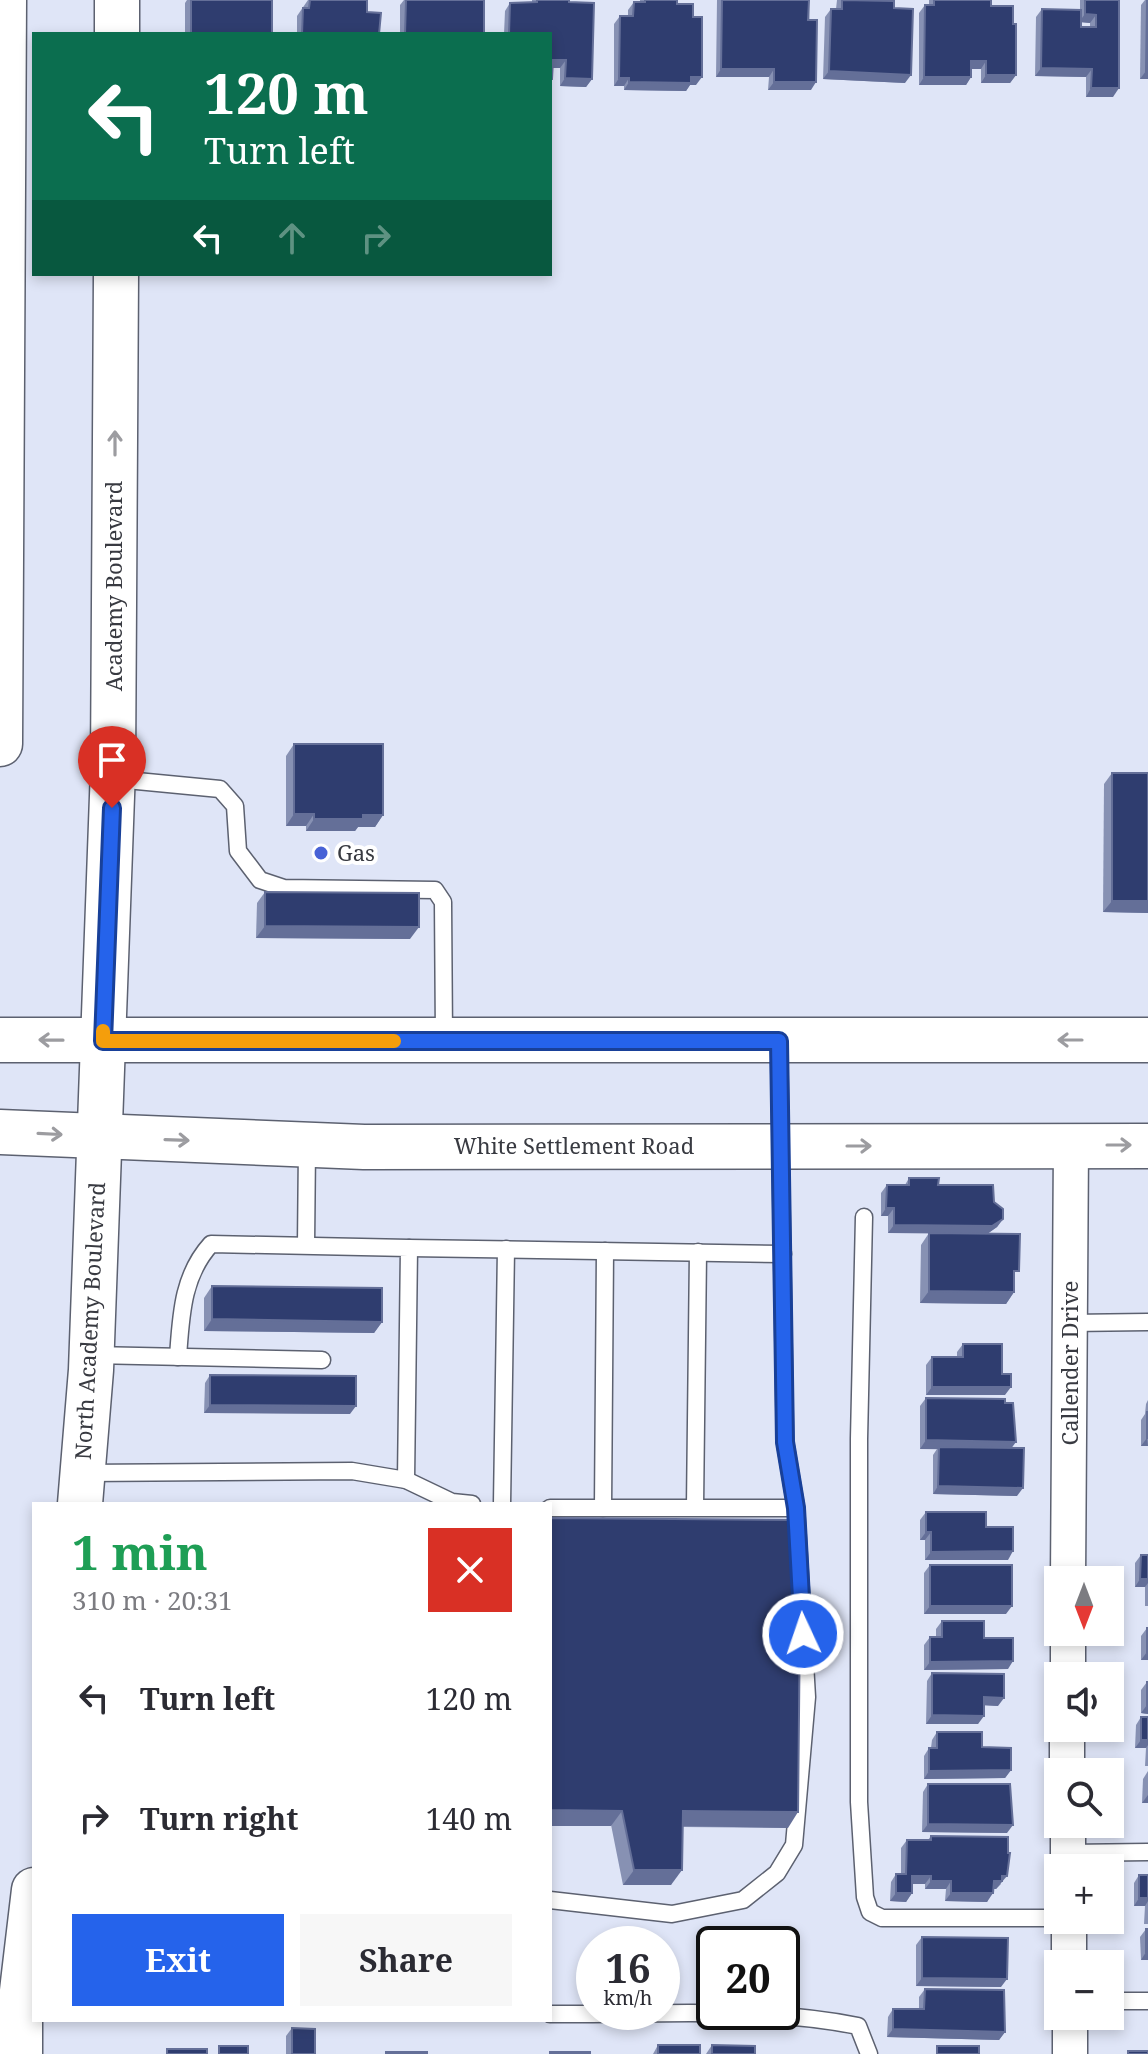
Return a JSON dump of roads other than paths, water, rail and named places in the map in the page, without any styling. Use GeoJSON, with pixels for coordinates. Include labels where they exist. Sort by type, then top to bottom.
{"type":"FeatureCollection","features":[{"type":"Feature","properties":{"kind":"main road"},"geometry":{"type":"LineString","coordinates":[[0,744],[4,0]]}},
{"type":"Feature","properties":{"kind":"main road"},"geometry":{"type":"LineString","coordinates":[[117,0],[117,32]]}},
{"type":"Feature","properties":{"kind":"main road","name":"Academy Boulevard"},"geometry":{"type":"LineString","coordinates":[[99,1137],[113,778],[116,276]]}},
{"type":"Feature","properties":{"kind":"main road"},"geometry":{"type":"LineString","coordinates":[[0,1040],[1148,1040]]}},
{"type":"Feature","properties":{"kind":"main road","name":"White Settlement Road"},"geometry":{"type":"LineString","coordinates":[[0,1132],[364,1147],[1148,1146]]}},
{"type":"Feature","properties":{"kind":"main road","name":"North Academy Boulevard"},"geometry":{"type":"LineString","coordinates":[[81,1488],[91,1355],[99,1137]]}},
{"type":"Feature","properties":{"kind":"main road"},"geometry":{"type":"LineString","coordinates":[[20,2054],[27,2008],[31,1937]]}},
{"type":"Feature","properties":{"kind":"street","name":"Callender Drive"},"geometry":{"type":"LineString","coordinates":[[1068,1566],[1071,1145]]}},
{"type":"Feature","properties":{"kind":"street"},"geometry":{"type":"LineString","coordinates":[[1070,2030],[1070,2054]]}},
{"type":"Feature","properties":{"kind":"lane"},"geometry":{"type":"LineString","coordinates":[[113,778],[220,789],[235,806],[238,851],[260,880],[284,888],[435,890],[443,902],[444,1041]]}},
{"type":"Feature","properties":{"kind":"lane"},"geometry":{"type":"LineString","coordinates":[[552,1900],[672,1914],[743,1900],[777,1873],[794,1845],[807,1697],[796,1508],[785,1442],[779,1041]]}},
{"type":"Feature","properties":{"kind":"lane"},"geometry":{"type":"LineString","coordinates":[[306,1245],[307,1145]]}},
{"type":"Feature","properties":{"kind":"lane"},"geometry":{"type":"LineString","coordinates":[[864,1217],[859,1439],[859,1802],[865,1897],[870,1912],[882,1918],[1044,1918]]}},
{"type":"Feature","properties":{"kind":"lane"},"geometry":{"type":"LineString","coordinates":[[178,1357],[183,1300],[197,1259],[211,1244],[783,1254]]}},
{"type":"Feature","properties":{"kind":"lane"},"geometry":{"type":"LineString","coordinates":[[406,1480],[409,1248]]}},
{"type":"Feature","properties":{"kind":"lane"},"geometry":{"type":"LineString","coordinates":[[502,1502],[506,1249]]}},
{"type":"Feature","properties":{"kind":"lane"},"geometry":{"type":"LineString","coordinates":[[603,1508],[605,1251]]}},
{"type":"Feature","properties":{"kind":"lane"},"geometry":{"type":"LineString","coordinates":[[695,1507],[698,1252]]}},
{"type":"Feature","properties":{"kind":"lane"},"geometry":{"type":"LineString","coordinates":[[1070,1323],[1148,1322]]}},
{"type":"Feature","properties":{"kind":"lane"},"geometry":{"type":"LineString","coordinates":[[91,1355],[322,1360]]}},
{"type":"Feature","properties":{"kind":"lane"},"geometry":{"type":"LineString","coordinates":[[81,1488],[352,1471],[406,1480],[452,1502]]}},
{"type":"Feature","properties":{"kind":"lane"},"geometry":{"type":"LineString","coordinates":[[552,1508],[796,1508]]}},
{"type":"Feature","properties":{"kind":"lane"},"geometry":{"type":"LineString","coordinates":[[1068,1848],[1148,1852]]}},
{"type":"Feature","properties":{"kind":"lane"},"geometry":{"type":"LineString","coordinates":[[1124,2001],[1148,2001]]}},
{"type":"Feature","properties":{"kind":"lane"},"geometry":{"type":"LineString","coordinates":[[552,2014],[805,2018],[858,2026],[869,2054]]}},
{"type":"Feature","properties":{"kind":"place","name":"Gas"},"geometry":{"type":"Point","coordinates":[321,853]}}]}
